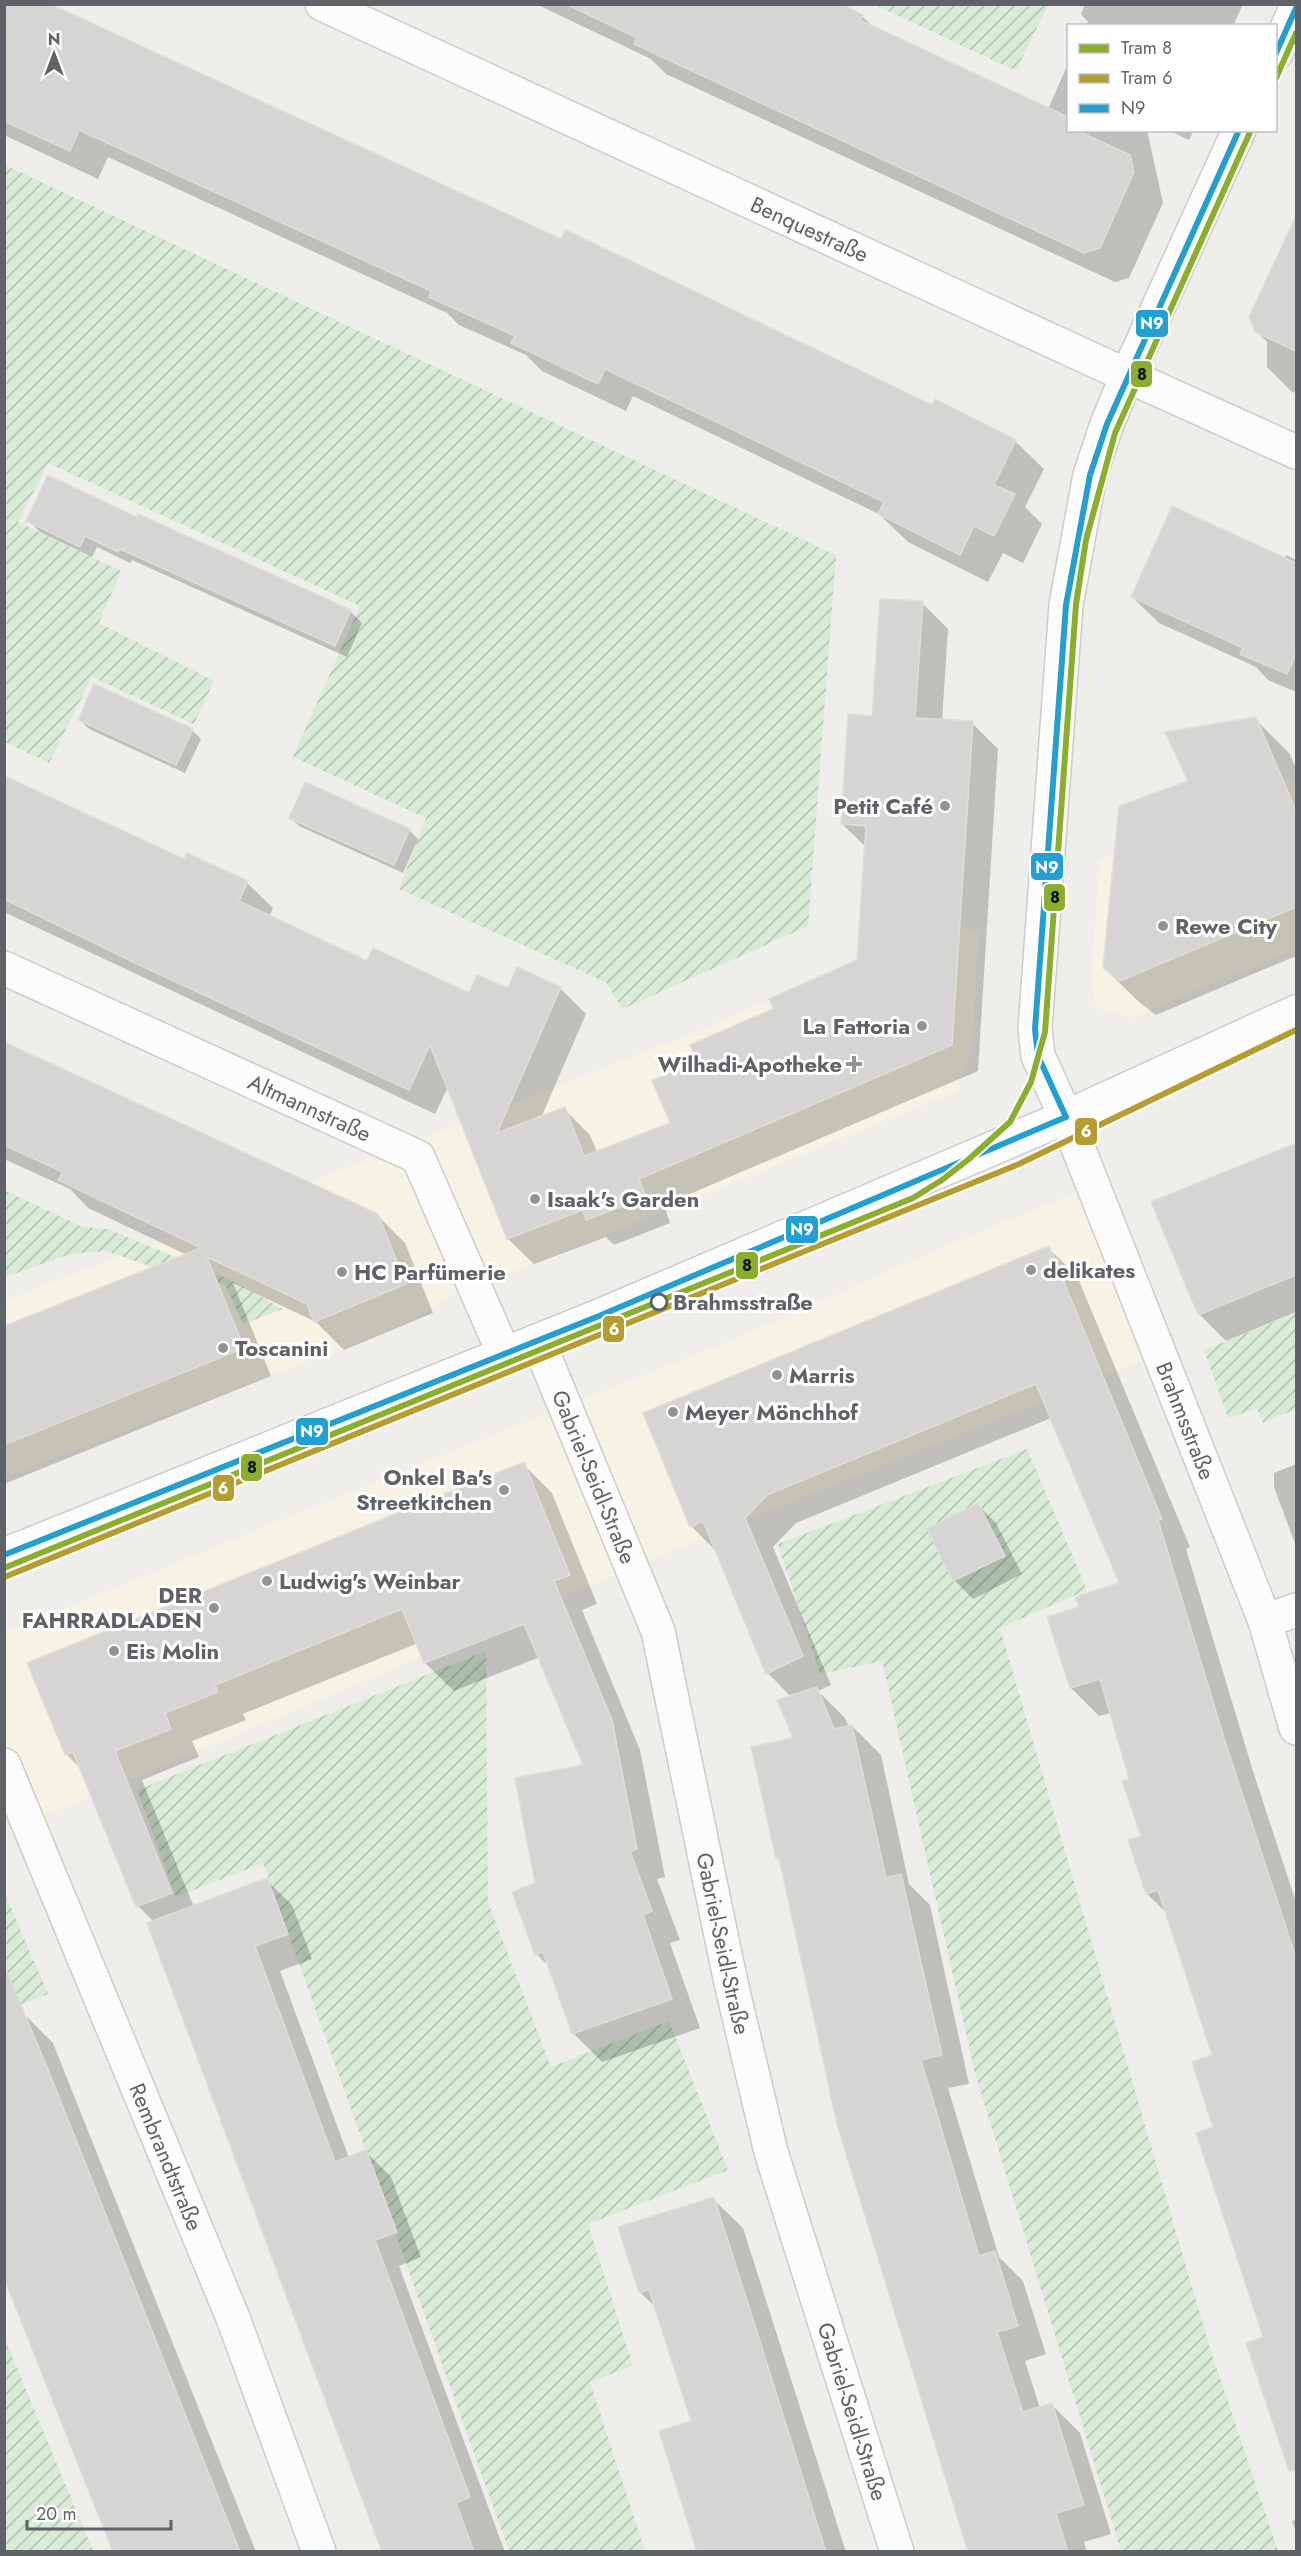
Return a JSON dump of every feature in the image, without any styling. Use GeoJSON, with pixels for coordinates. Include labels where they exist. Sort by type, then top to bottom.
{"type":"FeatureCollection","features":[{"type":"Feature","properties":{"kind":"street","name":"Benquestraße"},"geometry":{"type":"LineString","coordinates":[[322,4],[1296,452]]}},
{"type":"Feature","properties":{"kind":"street"},"geometry":{"type":"LineString","coordinates":[[1277,49],[1296,8]]}},
{"type":"Feature","properties":{"kind":"street","name":"Brahmsstraße"},"geometry":{"type":"LineString","coordinates":[[1238,132],[1127,376],[1107,424],[1090,475],[1066,605],[1035,1029],[1038,1056],[1066,1117],[1265,1621],[1296,1728]]}},
{"type":"Feature","properties":{"kind":"street","name":"Altmannstraße"},"geometry":{"type":"LineString","coordinates":[[4,968],[418,1157],[504,1354]]}},
{"type":"Feature","properties":{"kind":"street"},"geometry":{"type":"LineString","coordinates":[[4,1555],[538,1341],[1066,1117],[1296,1012]]}},
{"type":"Feature","properties":{"kind":"street","name":"Gabriel-Seidl-Straße"},"geometry":{"type":"LineString","coordinates":[[538,1341],[658,1631],[731,1983],[771,2152],[897,2552]]}},
{"type":"Feature","properties":{"kind":"street"},"geometry":{"type":"LineString","coordinates":[[1265,1621],[1296,1610]]}},
{"type":"Feature","properties":{"kind":"street","name":"Rembrandtstraße"},"geometry":{"type":"LineString","coordinates":[[4,1765],[233,2318],[319,2552]]}},
{"type":"Feature","properties":{"kind":"shaded area"},"geometry":{"type":"Polygon","coordinates":[[[1296,776],[1296,949],[1132,1017],[1096,1008],[1091,979],[1100,860],[1296,776]]]}},
{"type":"Feature","properties":{"kind":"shaded area"},"geometry":{"type":"Polygon","coordinates":[[[936,928],[979,930],[972,1050],[956,1091],[601,1237],[452,1294],[412,1321],[5,1477],[5,1301],[695,1033],[936,928]]]}},
{"type":"Feature","properties":{"kind":"shaded area"},"geometry":{"type":"Polygon","coordinates":[[[1088,1188],[1154,1356],[714,1533],[27,1823],[5,1764],[5,1633],[731,1341],[952,1244],[1088,1188]]]}},
{"type":"Feature","properties":{"kind":"green space"},"geometry":{"type":"Polygon","coordinates":[[[875,5],[1048,5],[1016,71],[875,5]]]}},
{"type":"Feature","properties":{"kind":"green space"},"geometry":{"type":"Polygon","coordinates":[[[5,165],[836,555],[808,926],[622,1009],[607,983],[399,889],[426,818],[293,757],[360,606],[48,463],[18,522],[121,571],[99,623],[214,681],[194,724],[92,677],[49,763],[5,742],[5,165]]]}},
{"type":"Feature","properties":{"kind":"green space"},"geometry":{"type":"Polygon","coordinates":[[[4,1190],[83,1227],[108,1229],[231,1280],[283,1309],[243,1324],[225,1284],[183,1278],[107,1251],[70,1254],[5,1277],[4,1190]]]}},
{"type":"Feature","properties":{"kind":"green space"},"geometry":{"type":"Polygon","coordinates":[[[1296,1313],[1296,1409],[1263,1423],[1257,1408],[1228,1418],[1204,1350],[1296,1313]]]}},
{"type":"Feature","properties":{"kind":"green space"},"geometry":{"type":"Polygon","coordinates":[[[1027,1449],[1087,1590],[1000,1628],[1209,2345],[1278,2551],[1121,2551],[975,2073],[882,1661],[820,1674],[778,1544],[1027,1449]]]}},
{"type":"Feature","properties":{"kind":"green space"},"geometry":{"type":"Polygon","coordinates":[[[486,1651],[488,1902],[551,2067],[669,2021],[728,2170],[588,2224],[633,2366],[590,2382],[645,2551],[509,2551],[263,1863],[176,1897],[137,1790],[486,1651]]]}},
{"type":"Feature","properties":{"kind":"green space"},"geometry":{"type":"Polygon","coordinates":[[[4,1892],[48,1994],[5,2011],[4,2011],[4,1892]]]}},
{"type":"Feature","properties":{"kind":"green space"},"geometry":{"type":"Polygon","coordinates":[[[5,2339],[93,2551],[5,2551],[5,2339]]]}},
{"type":"Feature","properties":{"kind":"building"},"geometry":{"type":"Polygon","coordinates":[[[4,4],[50,4],[561,239],[566,230],[932,405],[935,399],[1016,440],[994,485],[1015,494],[994,536],[974,526],[960,555],[878,514],[884,502],[605,369],[598,384],[511,343],[515,336],[429,297],[431,291],[79,130],[70,151],[4,121],[4,4]]]}},
{"type":"Feature","properties":{"kind":"building"},"geometry":{"type":"Polygon","coordinates":[[[566,4],[842,4],[863,15],[860,20],[1067,117],[1067,132],[1080,132],[1130,155],[1134,172],[1100,248],[1084,253],[634,44],[637,38],[566,4]]]}},
{"type":"Feature","properties":{"kind":"building"},"geometry":{"type":"Polygon","coordinates":[[[1296,216],[1296,351],[1255,332],[1249,317],[1296,216]]]}},
{"type":"Feature","properties":{"kind":"building"},"geometry":{"type":"Polygon","coordinates":[[[48,475],[136,517],[138,514],[351,610],[335,646],[120,549],[118,552],[85,536],[80,547],[26,521],[48,475]]]}},
{"type":"Feature","properties":{"kind":"building"},"geometry":{"type":"Polygon","coordinates":[[[1172,506],[1296,563],[1296,654],[1287,674],[1240,654],[1243,648],[1131,597],[1172,506]]]}},
{"type":"Feature","properties":{"kind":"building"},"geometry":{"type":"Polygon","coordinates":[[[880,599],[923,601],[915,718],[973,721],[952,1045],[639,1179],[646,1197],[586,1220],[583,1210],[507,1239],[430,1045],[409,1090],[135,963],[4,899],[4,776],[184,859],[187,853],[248,881],[239,901],[367,961],[373,948],[469,993],[477,975],[508,988],[517,967],[561,987],[497,1133],[565,1107],[584,1156],[670,1123],[652,1081],[697,1061],[690,1045],[773,1009],[769,999],[857,960],[866,826],[841,824],[848,714],[872,716],[880,599]]]}},
{"type":"Feature","properties":{"kind":"building"},"geometry":{"type":"Polygon","coordinates":[[[94,684],[193,729],[176,765],[78,720],[94,684]]]}},
{"type":"Feature","properties":{"kind":"building"},"geometry":{"type":"Polygon","coordinates":[[[1256,717],[1296,811],[1296,907],[1120,981],[1103,968],[1119,806],[1188,781],[1165,732],[1256,717]]]}},
{"type":"Feature","properties":{"kind":"building"},"geometry":{"type":"Polygon","coordinates":[[[305,782],[410,829],[394,865],[289,818],[305,782]]]}},
{"type":"Feature","properties":{"kind":"building"},"geometry":{"type":"Polygon","coordinates":[[[4,1042],[378,1214],[406,1284],[314,1322],[307,1304],[207,1257],[244,1348],[4,1445],[4,1326],[201,1248],[58,1180],[63,1172],[4,1145],[4,1042]]]}},
{"type":"Feature","properties":{"kind":"building"},"geometry":{"type":"Polygon","coordinates":[[[1296,1143],[1296,1275],[1198,1315],[1151,1202],[1296,1143]]]}},
{"type":"Feature","properties":{"kind":"building"},"geometry":{"type":"Polygon","coordinates":[[[1049,1246],[1162,1519],[1158,1520],[1224,1738],[1296,1958],[1296,2470],[1289,2471],[1246,2343],[1263,2337],[1196,2133],[1213,2127],[1192,2062],[1212,2055],[1158,1890],[1146,1894],[1128,1840],[1141,1836],[1122,1781],[1129,1779],[1100,1679],[1070,1688],[1047,1617],[1079,1607],[1075,1597],[1119,1583],[1036,1384],[767,1495],[745,1518],[803,1656],[766,1674],[703,1521],[690,1527],[643,1413],[1049,1246]]]}},
{"type":"Feature","properties":{"kind":"building"},"geometry":{"type":"Polygon","coordinates":[[[524,1462],[570,1575],[554,1581],[612,1720],[637,1849],[630,1851],[652,1911],[643,1915],[672,1999],[572,2034],[543,1952],[535,1955],[512,1892],[535,1883],[515,1778],[583,1765],[524,1624],[424,1663],[402,1609],[215,1685],[218,1692],[165,1713],[171,1729],[115,1751],[172,1893],[136,1907],[73,1752],[65,1755],[27,1663],[524,1462]]]}},
{"type":"Feature","properties":{"kind":"building"},"geometry":{"type":"Polygon","coordinates":[[[978,1503],[1005,1556],[953,1581],[927,1529],[978,1503]]]}},
{"type":"Feature","properties":{"kind":"building"},"geometry":{"type":"Polygon","coordinates":[[[817,1687],[834,1729],[852,1725],[886,1878],[901,1874],[942,2055],[921,2060],[979,2256],[995,2251],[1018,2326],[997,2332],[1023,2412],[1052,2403],[1084,2505],[1056,2513],[1068,2552],[968,2552],[837,2124],[779,1858],[776,1859],[751,1747],[793,1738],[777,1700],[817,1687]]]}},
{"type":"Feature","properties":{"kind":"building"},"geometry":{"type":"Polygon","coordinates":[[[267,1878],[288,1934],[255,1946],[335,2162],[366,2150],[397,2232],[375,2240],[470,2497],[456,2503],[474,2552],[382,2552],[147,1923],[267,1878]]]}},
{"type":"Feature","properties":{"kind":"building"},"geometry":{"type":"Polygon","coordinates":[[[4,1965],[47,2067],[240,2552],[113,2552],[4,2278],[4,1965]]]}},
{"type":"Feature","properties":{"kind":"building"},"geometry":{"type":"Polygon","coordinates":[[[714,2197],[826,2552],[697,2552],[659,2431],[691,2421],[649,2290],[639,2293],[618,2227],[714,2197]]]}},
{"type":"Feature","properties":{"kind":"tram line","name":"8"},"geometry":{"type":"LineString","coordinates":[[1277,76],[1296,33]]}},
{"type":"Feature","properties":{"kind":"tram line","name":"8"},"geometry":{"type":"LineString","coordinates":[[4,1568],[913,1198],[942,1180],[969,1159],[1010,1122],[1031,1082],[1045,1032],[1076,604],[1086,540],[1115,433],[1250,132]]}},
{"type":"Feature","properties":{"kind":"tram line","name":"6"},"geometry":{"type":"LineString","coordinates":[[7,1576],[1019,1164],[1296,1030]]}},
{"type":"Feature","properties":{"kind":"transit line","name":"N9"},"geometry":{"type":"LineString","coordinates":[[1277,51],[1296,8]]}},
{"type":"Feature","properties":{"kind":"transit line","name":"N9"},"geometry":{"type":"LineString","coordinates":[[1066,1117],[1038,1056],[1035,1029],[1066,605],[1090,475],[1107,424],[1238,132]]}},
{"type":"Feature","properties":{"kind":"transit line","name":"N9"},"geometry":{"type":"LineString","coordinates":[[4,1555],[599,1316],[1066,1117]]}},
{"type":"Feature","properties":{"kind":"place","name":"Petit Café"},"geometry":{"type":"Point","coordinates":[945,806]}},
{"type":"Feature","properties":{"kind":"place","name":"Rewe City"},"geometry":{"type":"Point","coordinates":[1163,926]}},
{"type":"Feature","properties":{"kind":"place","name":"La Fattoria"},"geometry":{"type":"Point","coordinates":[922,1026]}},
{"type":"Feature","properties":{"kind":"place","name":"Wilhadi-Apotheke"},"geometry":{"type":"Point","coordinates":[854,1064]}},
{"type":"Feature","properties":{"kind":"place","name":"Isaak's Garden"},"geometry":{"type":"Point","coordinates":[535,1199]}},
{"type":"Feature","properties":{"kind":"place","name":"delikates"},"geometry":{"type":"Point","coordinates":[1031,1270]}},
{"type":"Feature","properties":{"kind":"place","name":"HC Parfümerie"},"geometry":{"type":"Point","coordinates":[342,1272]}},
{"type":"Feature","properties":{"kind":"place","name":"Brahmsstraße"},"geometry":{"type":"Point","coordinates":[659,1302]}},
{"type":"Feature","properties":{"kind":"place","name":"Toscanini"},"geometry":{"type":"Point","coordinates":[223,1348]}},
{"type":"Feature","properties":{"kind":"place","name":"Marris"},"geometry":{"type":"Point","coordinates":[777,1375]}},
{"type":"Feature","properties":{"kind":"place","name":"Meyer Mönchhof"},"geometry":{"type":"Point","coordinates":[673,1412]}},
{"type":"Feature","properties":{"kind":"place","name":"Onkel Ba's Streetkitchen"},"geometry":{"type":"Point","coordinates":[504,1490]}},
{"type":"Feature","properties":{"kind":"place","name":"Ludwig's Weinbar"},"geometry":{"type":"Point","coordinates":[267,1581]}},
{"type":"Feature","properties":{"kind":"place","name":"DER FAHRRADLADEN"},"geometry":{"type":"Point","coordinates":[214,1608]}},
{"type":"Feature","properties":{"kind":"place","name":"Eis Molin"},"geometry":{"type":"Point","coordinates":[114,1651]}}]}
